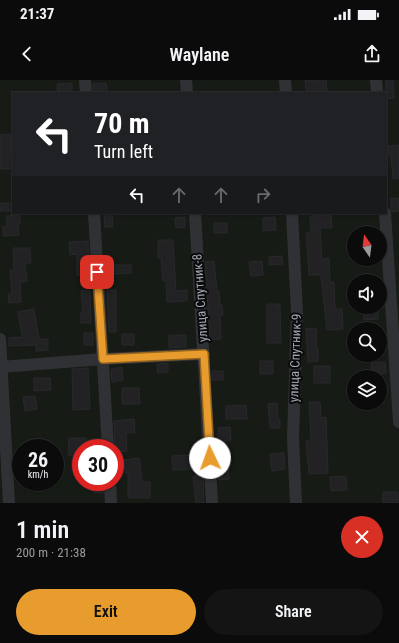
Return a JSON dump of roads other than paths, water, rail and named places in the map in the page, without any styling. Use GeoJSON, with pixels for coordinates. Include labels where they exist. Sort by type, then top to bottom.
{"type":"FeatureCollection","features":[{"type":"Feature","properties":{"kind":"street"},"geometry":{"type":"LineString","coordinates":[[85,80],[86,92]]}},
{"type":"Feature","properties":{"kind":"street"},"geometry":{"type":"LineString","coordinates":[[186,80],[187,92]]}},
{"type":"Feature","properties":{"kind":"street"},"geometry":{"type":"LineString","coordinates":[[285,80],[286,92]]}},
{"type":"Feature","properties":{"kind":"street"},"geometry":{"type":"LineString","coordinates":[[376,80],[377,92]]}},
{"type":"Feature","properties":{"kind":"street"},"geometry":{"type":"LineString","coordinates":[[94,214],[107,439]]}},
{"type":"Feature","properties":{"kind":"street","name":"улица Спутник-8"},"geometry":{"type":"LineString","coordinates":[[195,214],[212,503]]}},
{"type":"Feature","properties":{"kind":"street","name":"улица Спутник-9"},"geometry":{"type":"LineString","coordinates":[[292,214],[297,312],[292,440],[296,503]]}},
{"type":"Feature","properties":{"kind":"street"},"geometry":{"type":"LineString","coordinates":[[385,214],[399,422]]}},
{"type":"Feature","properties":{"kind":"street"},"geometry":{"type":"LineString","coordinates":[[0,339],[9,503]]}},
{"type":"Feature","properties":{"kind":"street"},"geometry":{"type":"LineString","coordinates":[[1,367],[103,359],[204,354]]}},
{"type":"Feature","properties":{"kind":"street"},"geometry":{"type":"LineString","coordinates":[[110,491],[111,503]]}}]}
